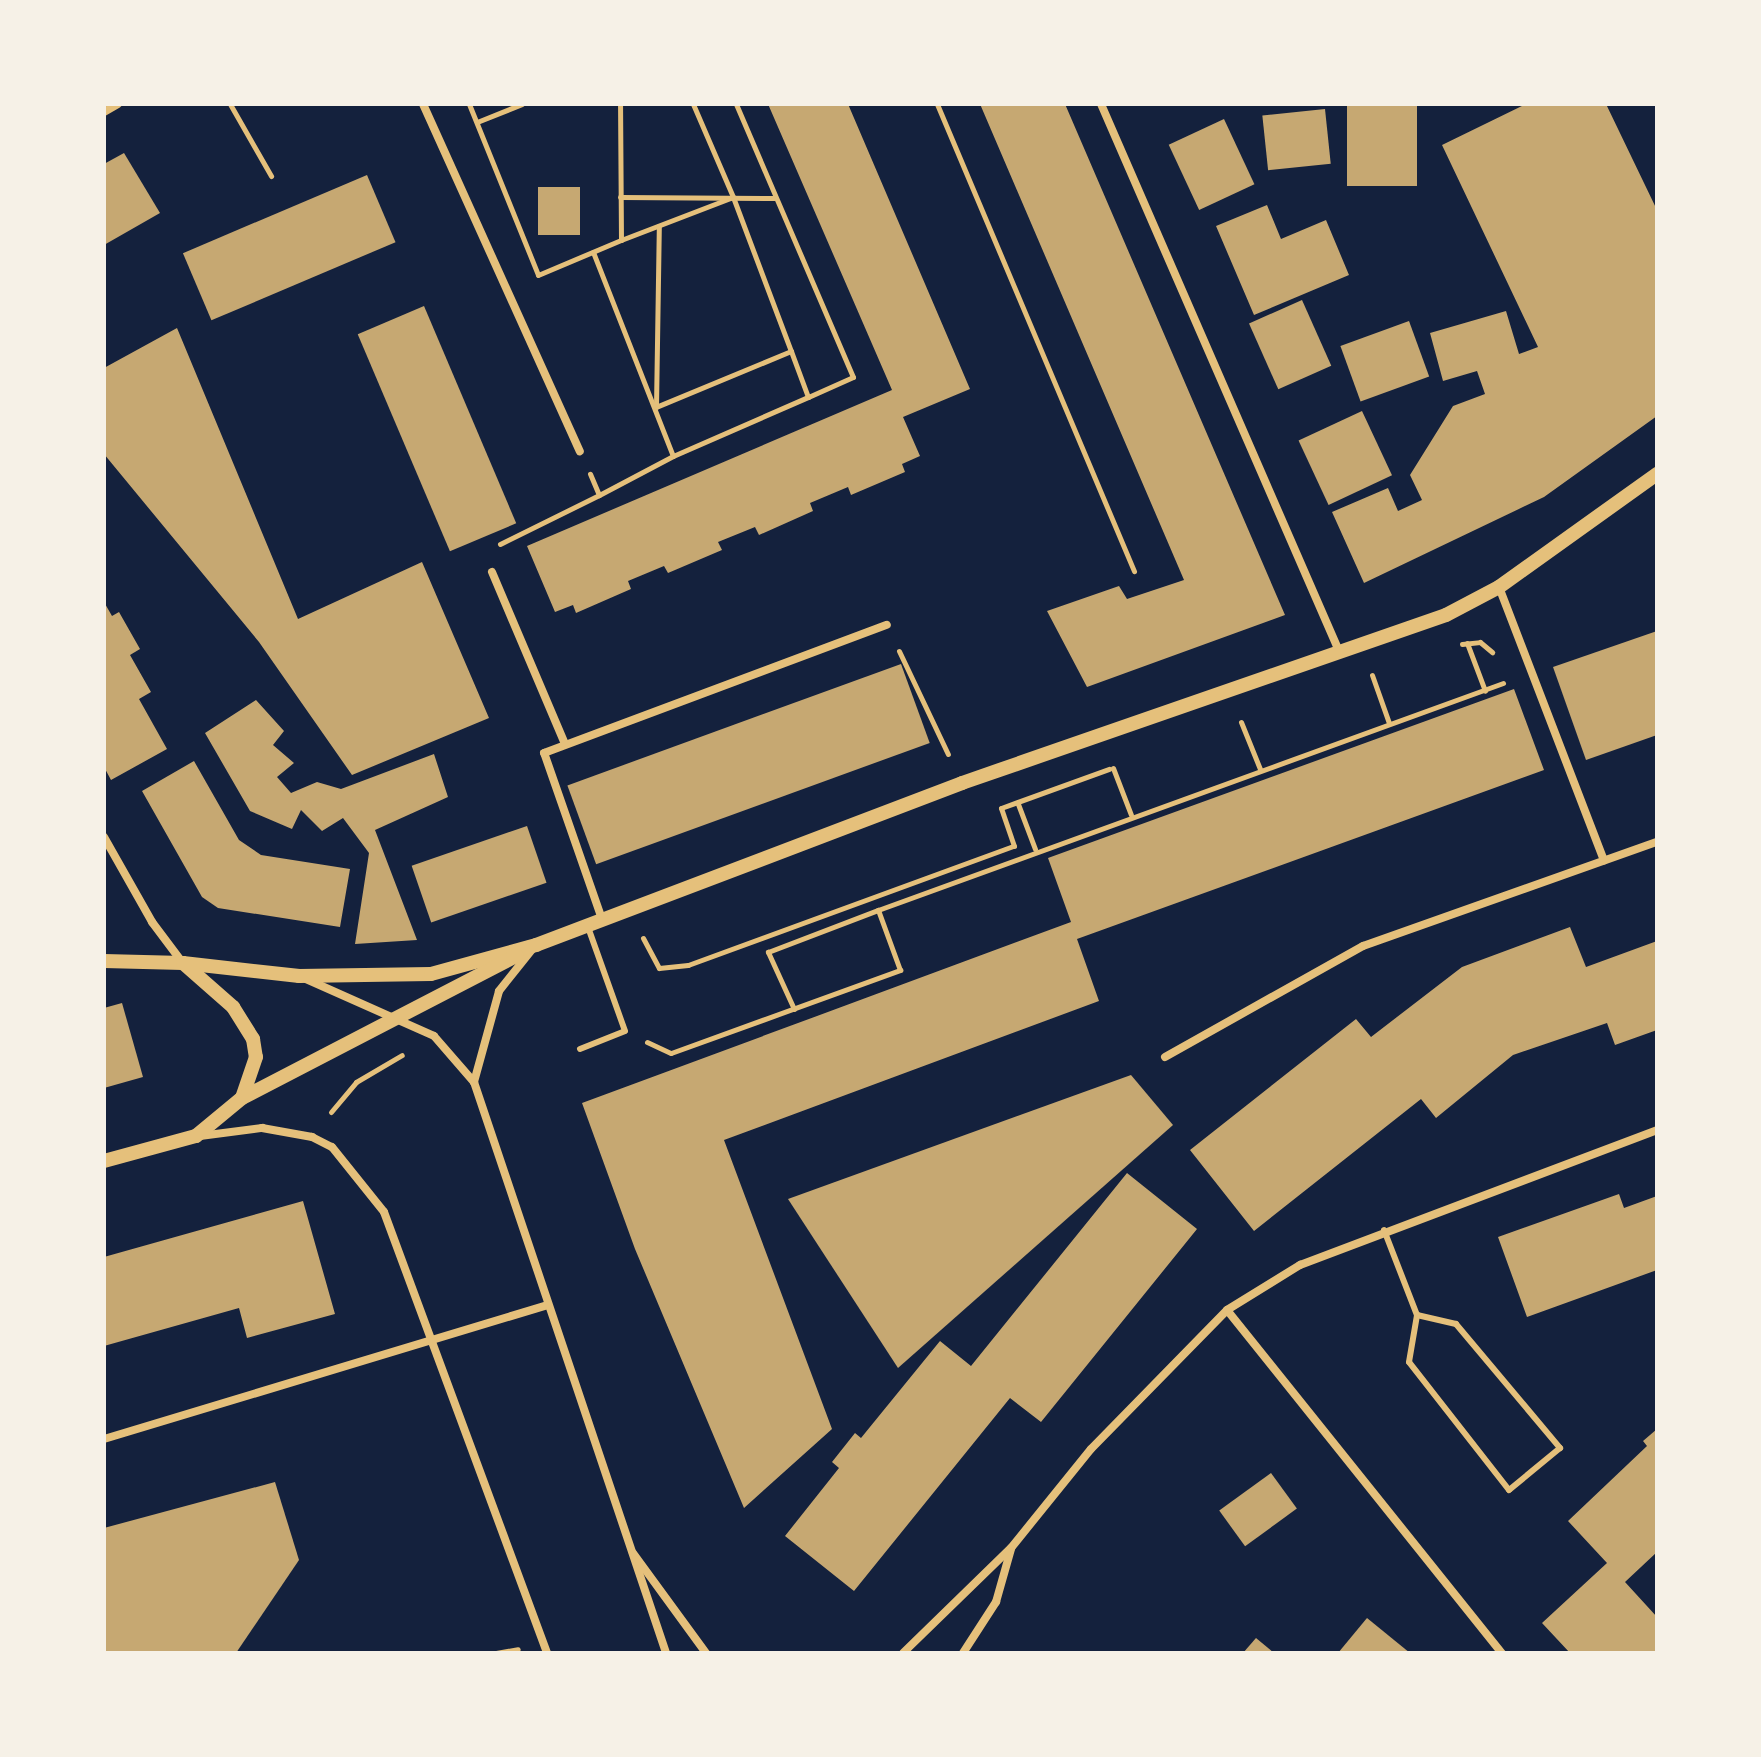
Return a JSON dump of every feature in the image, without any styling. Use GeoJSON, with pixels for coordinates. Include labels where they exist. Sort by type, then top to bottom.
{"type":"FeatureCollection","features":[{"type":"Feature","properties":{"kind":"street"},"geometry":{"type":"LineString","coordinates":[[104,112],[118,104]]}},
{"type":"Feature","properties":{"kind":"street"},"geometry":{"type":"LineString","coordinates":[[423,104],[580,451]]}},
{"type":"Feature","properties":{"kind":"street"},"geometry":{"type":"LineString","coordinates":[[1101,104],[1339,651]]}},
{"type":"Feature","properties":{"kind":"street"},"geometry":{"type":"LineString","coordinates":[[104,961],[183,963],[299,976],[431,974],[536,945],[962,783],[1446,615],[1499,587],[1657,474]]}},
{"type":"Feature","properties":{"kind":"street"},"geometry":{"type":"LineString","coordinates":[[492,572],[565,744]]}},
{"type":"Feature","properties":{"kind":"street"},"geometry":{"type":"LineString","coordinates":[[1499,587],[1604,861]]}},
{"type":"Feature","properties":{"kind":"street"},"geometry":{"type":"LineString","coordinates":[[603,922],[544,753],[887,625]]}},
{"type":"Feature","properties":{"kind":"street"},"geometry":{"type":"LineString","coordinates":[[104,837],[152,922],[183,963],[233,1007],[253,1039],[256,1057],[242,1098]]}},
{"type":"Feature","properties":{"kind":"street"},"geometry":{"type":"LineString","coordinates":[[1165,1057],[1363,946],[1657,842]]}},
{"type":"Feature","properties":{"kind":"street"},"geometry":{"type":"LineString","coordinates":[[196,1136],[242,1098],[372,1034],[536,945]]}},
{"type":"Feature","properties":{"kind":"street"},"geometry":{"type":"LineString","coordinates":[[474,1082],[499,991],[536,945]]}},
{"type":"Feature","properties":{"kind":"street"},"geometry":{"type":"LineString","coordinates":[[299,976],[434,1036],[474,1082],[666,1653]]}},
{"type":"Feature","properties":{"kind":"street"},"geometry":{"type":"LineString","coordinates":[[104,1161],[196,1136],[262,1128],[312,1137],[332,1147],[384,1212],[547,1653]]}},
{"type":"Feature","properties":{"kind":"street"},"geometry":{"type":"LineString","coordinates":[[903,1653],[1011,1548],[1091,1449],[1227,1310],[1300,1265],[1384,1230],[1657,1130]]}},
{"type":"Feature","properties":{"kind":"street"},"geometry":{"type":"LineString","coordinates":[[104,1439],[548,1305]]}},
{"type":"Feature","properties":{"kind":"street"},"geometry":{"type":"LineString","coordinates":[[1227,1310],[1502,1653]]}},
{"type":"Feature","properties":{"kind":"street"},"geometry":{"type":"LineString","coordinates":[[628,1545],[706,1653]]}},
{"type":"Feature","properties":{"kind":"street"},"geometry":{"type":"LineString","coordinates":[[963,1653],[996,1602],[1011,1548]]}},
{"type":"Feature","properties":{"kind":"lane"},"geometry":{"type":"LineString","coordinates":[[580,1049],[625,1031],[588,927]]}},
{"type":"Feature","properties":{"kind":"lane"},"geometry":{"type":"LineString","coordinates":[[1384,1230],[1417,1315],[1409,1362],[1509,1490],[1560,1448],[1456,1324],[1417,1315]]}},
{"type":"Feature","properties":{"kind":"path"},"geometry":{"type":"LineString","coordinates":[[230,104],[271,176]]}},
{"type":"Feature","properties":{"kind":"path"},"geometry":{"type":"LineString","coordinates":[[469,104],[538,275],[733,197]]}},
{"type":"Feature","properties":{"kind":"path"},"geometry":{"type":"LineString","coordinates":[[477,122],[522,104]]}},
{"type":"Feature","properties":{"kind":"path"},"geometry":{"type":"LineString","coordinates":[[620,104],[621,240]]}},
{"type":"Feature","properties":{"kind":"path"},"geometry":{"type":"LineString","coordinates":[[693,104],[733,197],[808,397]]}},
{"type":"Feature","properties":{"kind":"path"},"geometry":{"type":"LineString","coordinates":[[492,572],[484,552],[673,456],[853,377],[736,104]]}},
{"type":"Feature","properties":{"kind":"path"},"geometry":{"type":"LineString","coordinates":[[937,104],[1134,571]]}},
{"type":"Feature","properties":{"kind":"path"},"geometry":{"type":"LineString","coordinates":[[620,197],[776,198]]}},
{"type":"Feature","properties":{"kind":"path"},"geometry":{"type":"LineString","coordinates":[[656,407],[659,226]]}},
{"type":"Feature","properties":{"kind":"path"},"geometry":{"type":"LineString","coordinates":[[593,252],[673,456]]}},
{"type":"Feature","properties":{"kind":"path"},"geometry":{"type":"LineString","coordinates":[[656,407],[791,351]]}},
{"type":"Feature","properties":{"kind":"path"},"geometry":{"type":"LineString","coordinates":[[580,451],[599,495]]}},
{"type":"Feature","properties":{"kind":"path"},"geometry":{"type":"LineString","coordinates":[[887,625],[962,783]]}},
{"type":"Feature","properties":{"kind":"path"},"geometry":{"type":"LineString","coordinates":[[1457,644],[1480,642],[1500,658]]}},
{"type":"Feature","properties":{"kind":"path"},"geometry":{"type":"LineString","coordinates":[[1467,643],[1485,691]]}},
{"type":"Feature","properties":{"kind":"path"},"geometry":{"type":"LineString","coordinates":[[1357,680],[1386,670]]}},
{"type":"Feature","properties":{"kind":"path"},"geometry":{"type":"LineString","coordinates":[[1372,675],[1389,723]]}},
{"type":"Feature","properties":{"kind":"path"},"geometry":{"type":"LineString","coordinates":[[794,1009],[768,952],[1035,849],[1503,683]]}},
{"type":"Feature","properties":{"kind":"path"},"geometry":{"type":"LineString","coordinates":[[1227,727],[1256,716]]}},
{"type":"Feature","properties":{"kind":"path"},"geometry":{"type":"LineString","coordinates":[[1241,722],[1260,770]]}},
{"type":"Feature","properties":{"kind":"path"},"geometry":{"type":"LineString","coordinates":[[597,953],[642,937],[659,968],[688,965],[1014,846],[1001,808],[1127,763]]}},
{"type":"Feature","properties":{"kind":"path"},"geometry":{"type":"LineString","coordinates":[[1113,768],[1131,815]]}},
{"type":"Feature","properties":{"kind":"path"},"geometry":{"type":"LineString","coordinates":[[1018,804],[1035,849]]}},
{"type":"Feature","properties":{"kind":"path"},"geometry":{"type":"LineString","coordinates":[[625,1031],[671,1053],[900,970],[878,910]]}},
{"type":"Feature","properties":{"kind":"path"},"geometry":{"type":"LineString","coordinates":[[819,917],[823,931]]}},
{"type":"Feature","properties":{"kind":"path"},"geometry":{"type":"LineString","coordinates":[[331,1112],[356,1082],[410,1050]]}},
{"type":"Feature","properties":{"kind":"building"},"geometry":{"type":"Polygon","coordinates":[[[768,104],[848,104],[970,389],[903,417],[920,456],[902,464],[905,472],[851,495],[848,487],[810,503],[813,511],[759,535],[755,527],[718,542],[722,550],[668,573],[664,566],[628,581],[631,589],[576,613],[573,605],[555,612],[527,546],[892,390],[768,104]]]}},
{"type":"Feature","properties":{"kind":"building"},"geometry":{"type":"Polygon","coordinates":[[[980,104],[1065,104],[1285,615],[1087,687],[1047,611],[1119,586],[1127,599],[1184,580],[980,104]]]}},
{"type":"Feature","properties":{"kind":"building"},"geometry":{"type":"Polygon","coordinates":[[[1347,104],[1417,104],[1417,186],[1347,186],[1347,104]]]}},
{"type":"Feature","properties":{"kind":"building"},"geometry":{"type":"Polygon","coordinates":[[[1526,104],[1606,104],[1657,210],[1657,416],[1544,497],[1364,583],[1332,512],[1388,488],[1398,511],[1422,500],[1410,475],[1453,406],[1485,394],[1477,371],[1443,381],[1430,333],[1506,311],[1519,354],[1538,347],[1442,145],[1526,104]]]}},
{"type":"Feature","properties":{"kind":"building"},"geometry":{"type":"Polygon","coordinates":[[[1325,109],[1331,164],[1268,170],[1262,116],[1325,109]]]}},
{"type":"Feature","properties":{"kind":"building"},"geometry":{"type":"Polygon","coordinates":[[[1224,119],[1254,184],[1199,210],[1169,145],[1224,119]]]}},
{"type":"Feature","properties":{"kind":"building"},"geometry":{"type":"Polygon","coordinates":[[[124,153],[160,213],[104,245],[104,164],[124,153]]]}},
{"type":"Feature","properties":{"kind":"building"},"geometry":{"type":"Polygon","coordinates":[[[367,175],[396,242],[211,320],[183,253],[367,175]]]}},
{"type":"Feature","properties":{"kind":"building"},"geometry":{"type":"Polygon","coordinates":[[[538,187],[580,187],[580,235],[538,235],[538,187]]]}},
{"type":"Feature","properties":{"kind":"building"},"geometry":{"type":"Polygon","coordinates":[[[1267,205],[1281,239],[1326,220],[1349,275],[1254,315],[1216,226],[1267,205]]]}},
{"type":"Feature","properties":{"kind":"building"},"geometry":{"type":"Polygon","coordinates":[[[1302,300],[1331,366],[1278,389],[1249,324],[1302,300]]]}},
{"type":"Feature","properties":{"kind":"building"},"geometry":{"type":"Polygon","coordinates":[[[424,306],[516,523],[450,551],[358,334],[424,306]]]}},
{"type":"Feature","properties":{"kind":"building"},"geometry":{"type":"Polygon","coordinates":[[[1409,321],[1429,376],[1361,401],[1340,346],[1409,321]]]}},
{"type":"Feature","properties":{"kind":"building"},"geometry":{"type":"Polygon","coordinates":[[[177,328],[298,619],[422,562],[489,718],[352,775],[259,642],[104,454],[104,368],[177,328]]]}},
{"type":"Feature","properties":{"kind":"building"},"geometry":{"type":"Polygon","coordinates":[[[1362,411],[1392,475],[1329,505],[1299,441],[1362,411]]]}},
{"type":"Feature","properties":{"kind":"building"},"geometry":{"type":"Polygon","coordinates":[[[104,602],[112,616],[119,612],[140,649],[130,655],[151,692],[139,699],[167,749],[111,780],[104,767],[104,602]]]}},
{"type":"Feature","properties":{"kind":"building"},"geometry":{"type":"Polygon","coordinates":[[[1657,631],[1657,735],[1586,760],[1553,667],[1657,631]]]}},
{"type":"Feature","properties":{"kind":"building"},"geometry":{"type":"Polygon","coordinates":[[[901,664],[930,743],[596,864],[567,785],[901,664]]]}},
{"type":"Feature","properties":{"kind":"building"},"geometry":{"type":"Polygon","coordinates":[[[1514,689],[1544,770],[1077,939],[1099,1001],[724,1140],[832,1429],[744,1508],[635,1249],[582,1103],[1071,922],[1048,858],[1514,689]]]}},
{"type":"Feature","properties":{"kind":"building"},"geometry":{"type":"Polygon","coordinates":[[[256,700],[284,731],[273,745],[294,763],[277,777],[291,793],[317,782],[341,789],[434,754],[448,797],[375,830],[417,940],[355,944],[369,853],[343,818],[322,831],[301,810],[292,829],[250,811],[205,733],[256,700]]]}},
{"type":"Feature","properties":{"kind":"building"},"geometry":{"type":"Polygon","coordinates":[[[194,761],[239,840],[261,855],[350,869],[340,927],[218,908],[202,897],[142,791],[194,761]]]}},
{"type":"Feature","properties":{"kind":"building"},"geometry":{"type":"Polygon","coordinates":[[[527,826],[547,883],[431,922],[412,866],[527,826]]]}},
{"type":"Feature","properties":{"kind":"building"},"geometry":{"type":"Polygon","coordinates":[[[1570,927],[1586,967],[1657,941],[1657,1030],[1615,1045],[1607,1023],[1513,1055],[1436,1118],[1421,1099],[1254,1231],[1190,1150],[1356,1019],[1371,1037],[1462,967],[1570,927]]]}},
{"type":"Feature","properties":{"kind":"building"},"geometry":{"type":"Polygon","coordinates":[[[122,1003],[143,1077],[104,1088],[104,1008],[122,1003]]]}},
{"type":"Feature","properties":{"kind":"building"},"geometry":{"type":"Polygon","coordinates":[[[1131,1075],[1173,1125],[898,1368],[788,1199],[1131,1075]]]}},
{"type":"Feature","properties":{"kind":"building"},"geometry":{"type":"Polygon","coordinates":[[[1127,1173],[1197,1229],[1041,1422],[1010,1398],[854,1591],[785,1536],[839,1468],[832,1462],[855,1433],[861,1438],[940,1341],[971,1366],[1127,1173]]]}},
{"type":"Feature","properties":{"kind":"building"},"geometry":{"type":"Polygon","coordinates":[[[1619,1194],[1624,1208],[1657,1196],[1657,1270],[1527,1317],[1498,1237],[1619,1194]]]}},
{"type":"Feature","properties":{"kind":"building"},"geometry":{"type":"Polygon","coordinates":[[[303,1201],[335,1314],[247,1338],[239,1308],[104,1346],[104,1257],[303,1201]]]}},
{"type":"Feature","properties":{"kind":"building"},"geometry":{"type":"Polygon","coordinates":[[[1657,1429],[1657,1552],[1625,1582],[1657,1617],[1657,1653],[1570,1653],[1542,1623],[1607,1563],[1568,1521],[1647,1446],[1643,1441],[1657,1429]]]}},
{"type":"Feature","properties":{"kind":"building"},"geometry":{"type":"Polygon","coordinates":[[[1271,1473],[1297,1509],[1245,1546],[1219,1511],[1271,1473]]]}},
{"type":"Feature","properties":{"kind":"building"},"geometry":{"type":"Polygon","coordinates":[[[275,1482],[299,1560],[236,1653],[104,1653],[104,1528],[275,1482]]]}},
{"type":"Feature","properties":{"kind":"building"},"geometry":{"type":"Polygon","coordinates":[[[1367,1618],[1410,1653],[1338,1653],[1367,1618]]]}},
{"type":"Feature","properties":{"kind":"building"},"geometry":{"type":"Polygon","coordinates":[[[1256,1638],[1274,1653],[1243,1653],[1256,1638]]]}}]}
